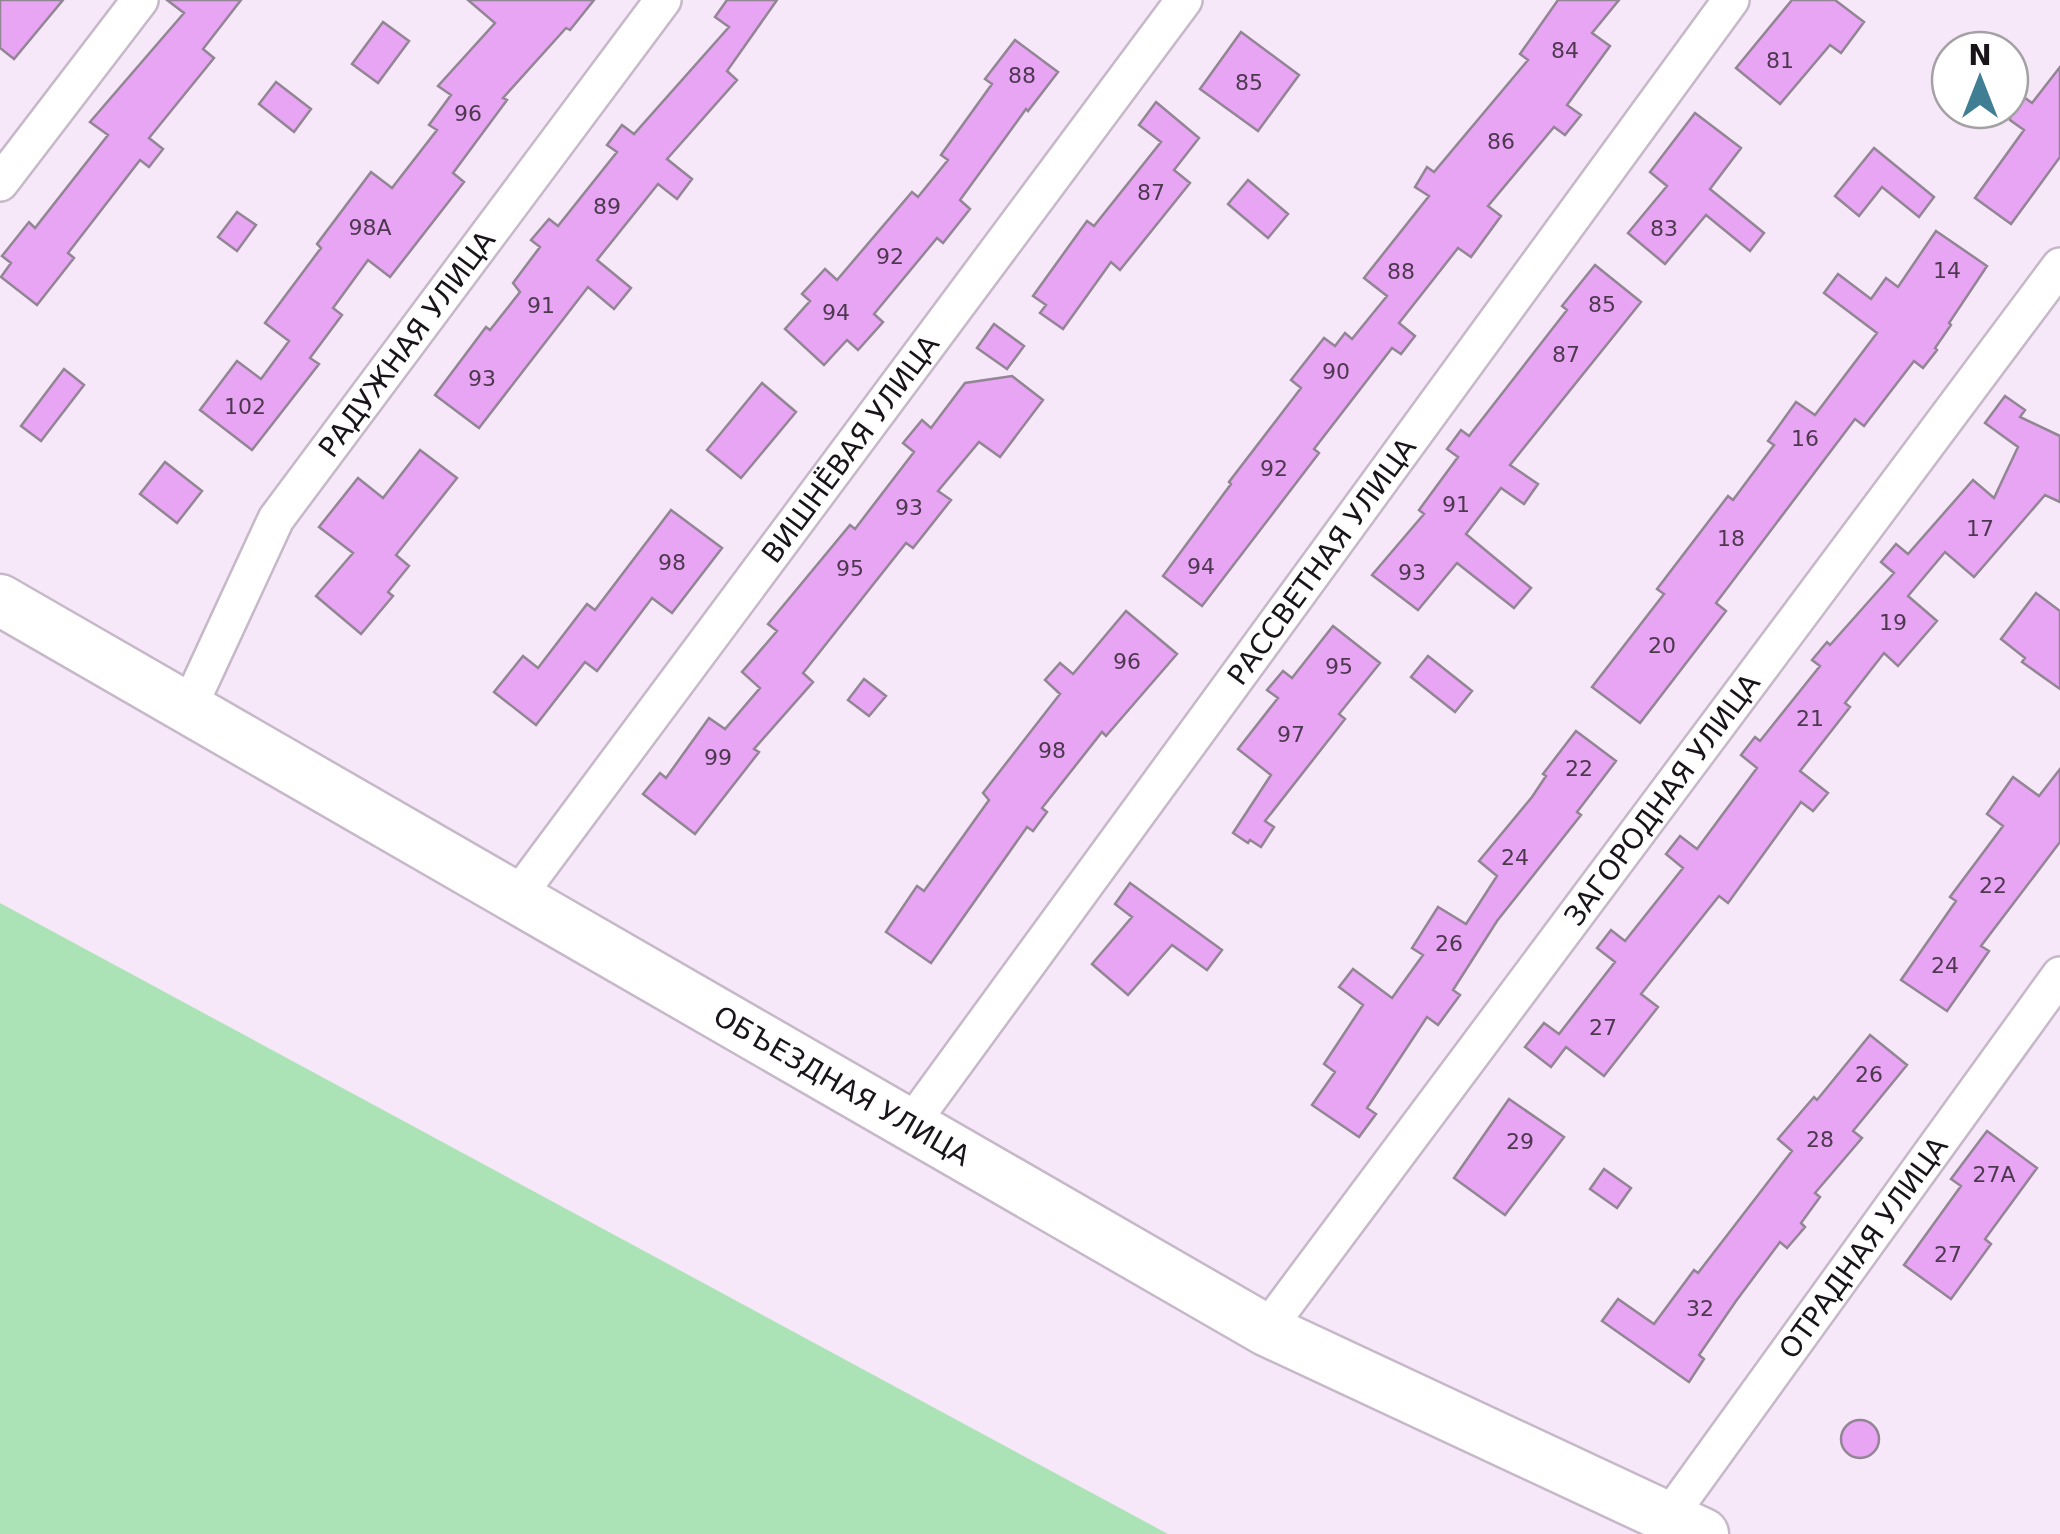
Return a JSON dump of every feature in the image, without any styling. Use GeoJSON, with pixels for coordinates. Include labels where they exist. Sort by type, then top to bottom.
{"type":"FeatureCollection","features":[{"type":"Feature","properties":{"kind":"main road","name":"ОБЪЕЗДНАЯ УЛИЦА"},"geometry":{"type":"LineString","coordinates":[[0,600],[1266,1330],[1685,1526]]}},
{"type":"Feature","properties":{"kind":"street"},"geometry":{"type":"LineString","coordinates":[[0,183],[140,0]]}},
{"type":"Feature","properties":{"kind":"street","name":"РАДУЖНАЯ УЛИЦА"},"geometry":{"type":"LineString","coordinates":[[188,709],[276,519],[662,0]]}},
{"type":"Feature","properties":{"kind":"street","name":"ВИШНЁВАЯ УЛИЦА"},"geometry":{"type":"LineString","coordinates":[[516,898],[1184,0]]}},
{"type":"Feature","properties":{"kind":"street","name":"РАССВЕТНАЯ УЛИЦА"},"geometry":{"type":"LineString","coordinates":[[910,1124],[1731,0]]}},
{"type":"Feature","properties":{"kind":"street","name":"ЗАГОРОДНАЯ УЛИЦА"},"geometry":{"type":"LineString","coordinates":[[1266,1330],[2060,266]]}},
{"type":"Feature","properties":{"kind":"street","name":"ОТРАДНАЯ УЛИЦА"},"geometry":{"type":"LineString","coordinates":[[1685,1526],[2060,975]]}},
{"type":"Feature","properties":{"kind":"green space"},"geometry":{"type":"Polygon","coordinates":[[[0,903],[1168,1534],[0,1534],[0,903]]]}},
{"type":"Feature","properties":{"kind":"building"},"geometry":{"type":"Polygon","coordinates":[[[0,0],[63,0],[14,59],[0,48],[0,0]]]}},
{"type":"Feature","properties":{"kind":"building"},"geometry":{"type":"Polygon","coordinates":[[[167,0],[241,0],[203,49],[214,58],[149,138],[163,149],[149,167],[140,160],[68,253],[74,258],[37,305],[1,277],[11,263],[2,256],[29,222],[35,228],[108,135],[90,122],[184,13],[167,0]]]}},
{"type":"Feature","properties":{"kind":"building"},"geometry":{"type":"Polygon","coordinates":[[[468,0],[594,0],[503,98],[507,100],[453,173],[464,182],[390,277],[368,260],[333,308],[342,315],[310,358],[319,364],[252,450],[200,410],[237,361],[261,379],[289,341],[265,323],[321,248],[317,244],[371,172],[392,188],[437,130],[429,125],[451,95],[438,86],[495,23],[468,0]]]}},
{"type":"Feature","properties":{"kind":"building"},"geometry":{"type":"Polygon","coordinates":[[[727,0],[777,0],[727,71],[737,80],[667,159],[692,179],[677,199],[658,184],[597,260],[631,288],[614,309],[588,287],[479,428],[435,395],[486,327],[490,330],[520,292],[513,283],[540,247],[531,240],[549,219],[558,226],[617,152],[607,145],[622,125],[634,134],[729,27],[715,17],[727,0]]]}},
{"type":"Feature","properties":{"kind":"building"},"geometry":{"type":"Polygon","coordinates":[[[1558,0],[1619,0],[1592,33],[1610,46],[1567,105],[1581,115],[1565,135],[1554,127],[1488,206],[1501,216],[1471,257],[1458,248],[1399,323],[1415,336],[1401,354],[1392,348],[1314,449],[1319,453],[1202,606],[1163,576],[1301,388],[1291,380],[1324,338],[1335,346],[1345,333],[1352,339],[1387,296],[1364,278],[1429,196],[1415,187],[1427,167],[1434,172],[1528,60],[1520,54],[1558,0]]]}},
{"type":"Feature","properties":{"kind":"building"},"geometry":{"type":"Polygon","coordinates":[[[1792,0],[1835,0],[1864,22],[1841,53],[1830,45],[1780,104],[1736,68],[1792,0]]]}},
{"type":"Feature","properties":{"kind":"building"},"geometry":{"type":"Polygon","coordinates":[[[383,22],[409,41],[378,83],[352,64],[383,22]]]}},
{"type":"Feature","properties":{"kind":"building"},"geometry":{"type":"Polygon","coordinates":[[[1241,32],[1299,75],[1258,131],[1200,89],[1241,32]]]}},
{"type":"Feature","properties":{"kind":"building"},"geometry":{"type":"Polygon","coordinates":[[[1015,40],[1058,72],[960,200],[970,209],[943,243],[937,238],[874,314],[883,322],[858,350],[847,340],[824,365],[785,329],[810,301],[802,294],[825,269],[837,280],[912,192],[918,197],[948,160],[941,155],[992,84],[985,79],[1015,40]]]}},
{"type":"Feature","properties":{"kind":"building"},"geometry":{"type":"Polygon","coordinates":[[[2060,67],[2060,157],[2011,224],[1975,198],[2024,130],[2030,130],[2032,103],[2060,67]]]}},
{"type":"Feature","properties":{"kind":"building"},"geometry":{"type":"Polygon","coordinates":[[[276,82],[311,109],[294,132],[259,104],[276,82]]]}},
{"type":"Feature","properties":{"kind":"building"},"geometry":{"type":"Polygon","coordinates":[[[1156,102],[1199,138],[1174,170],[1190,183],[1120,270],[1111,262],[1063,329],[1040,313],[1046,305],[1033,296],[1087,221],[1094,226],[1161,142],[1139,125],[1156,102]]]}},
{"type":"Feature","properties":{"kind":"building"},"geometry":{"type":"Polygon","coordinates":[[[1695,113],[1741,148],[1710,189],[1764,233],[1750,251],[1706,215],[1665,264],[1628,233],[1667,186],[1650,172],[1695,113]]]}},
{"type":"Feature","properties":{"kind":"building"},"geometry":{"type":"Polygon","coordinates":[[[1874,148],[1934,197],[1919,217],[1882,187],[1859,216],[1835,196],[1874,148]]]}},
{"type":"Feature","properties":{"kind":"building"},"geometry":{"type":"Polygon","coordinates":[[[1248,180],[1288,214],[1268,238],[1228,204],[1248,180]]]}},
{"type":"Feature","properties":{"kind":"building"},"geometry":{"type":"Polygon","coordinates":[[[237,212],[256,225],[237,251],[218,237],[237,212]]]}},
{"type":"Feature","properties":{"kind":"building"},"geometry":{"type":"Polygon","coordinates":[[[1936,231],[1987,266],[1949,323],[1937,350],[1923,368],[1914,361],[1864,426],[1855,419],[1716,603],[1726,611],[1640,723],[1592,687],[1664,594],[1657,589],[1728,496],[1733,500],[1774,445],[1768,441],[1796,402],[1815,415],[1877,333],[1824,293],[1838,274],[1871,299],[1886,278],[1898,287],[1936,231]]]}},
{"type":"Feature","properties":{"kind":"building"},"geometry":{"type":"Polygon","coordinates":[[[1595,265],[1641,302],[1510,465],[1538,484],[1524,504],[1501,488],[1466,534],[1531,588],[1514,608],[1457,563],[1418,610],[1372,575],[1424,514],[1419,510],[1458,457],[1447,449],[1461,430],[1469,436],[1567,310],[1562,306],[1595,265]]]}},
{"type":"Feature","properties":{"kind":"building"},"geometry":{"type":"Polygon","coordinates":[[[994,324],[1024,346],[1007,369],[977,348],[994,324]]]}},
{"type":"Feature","properties":{"kind":"building"},"geometry":{"type":"Polygon","coordinates":[[[64,369],[84,385],[41,441],[21,426],[64,369]]]}},
{"type":"Feature","properties":{"kind":"building"},"geometry":{"type":"Polygon","coordinates":[[[1012,376],[1043,400],[1000,457],[979,442],[938,491],[951,500],[913,548],[906,543],[803,673],[813,682],[754,749],[759,752],[695,834],[643,794],[660,773],[666,778],[709,718],[725,729],[760,688],[742,672],[777,631],[768,624],[850,525],[855,529],[914,452],[903,443],[922,420],[931,428],[965,383],[1012,376]]]}},
{"type":"Feature","properties":{"kind":"building"},"geometry":{"type":"Polygon","coordinates":[[[762,383],[796,412],[741,478],[707,450],[762,383]]]}},
{"type":"Feature","properties":{"kind":"building"},"geometry":{"type":"Polygon","coordinates":[[[2005,396],[2025,410],[2020,417],[2060,436],[2060,502],[2045,495],[1974,577],[1945,552],[1908,596],[1937,621],[1898,666],[1884,653],[1845,703],[1850,707],[1800,771],[1828,793],[1813,811],[1801,802],[1728,903],[1719,896],[1641,994],[1658,1007],[1604,1076],[1566,1047],[1551,1067],[1525,1047],[1544,1023],[1559,1034],[1615,962],[1597,948],[1611,930],[1625,941],[1683,868],[1666,854],[1680,836],[1697,849],[1757,768],[1741,755],[1755,737],[1760,741],[1820,666],[1812,660],[1827,642],[1830,645],[1894,573],[1881,562],[1896,544],[1908,554],[1973,480],[1994,498],[2018,447],[1985,423],[2005,396]]]}},
{"type":"Feature","properties":{"kind":"building"},"geometry":{"type":"Polygon","coordinates":[[[420,450],[457,478],[396,555],[409,566],[388,592],[393,596],[361,634],[316,596],[353,553],[319,527],[358,478],[383,498],[420,450]]]}},
{"type":"Feature","properties":{"kind":"building"},"geometry":{"type":"Polygon","coordinates":[[[165,462],[202,491],[177,523],[140,494],[165,462]]]}},
{"type":"Feature","properties":{"kind":"building"},"geometry":{"type":"Polygon","coordinates":[[[671,510],[722,548],[672,613],[652,598],[597,671],[585,662],[536,725],[494,692],[523,656],[538,668],[587,604],[595,610],[671,510]]]}},
{"type":"Feature","properties":{"kind":"building"},"geometry":{"type":"Polygon","coordinates":[[[2036,593],[2060,611],[2060,689],[2022,662],[2025,658],[2001,639],[2036,593]]]}},
{"type":"Feature","properties":{"kind":"building"},"geometry":{"type":"Polygon","coordinates":[[[1126,611],[1177,654],[1106,736],[1102,732],[1042,808],[1047,812],[1033,831],[1027,827],[931,963],[886,932],[917,886],[924,891],[989,800],[983,793],[1060,694],[1045,680],[1060,663],[1073,674],[1126,611]]]}},
{"type":"Feature","properties":{"kind":"building"},"geometry":{"type":"Polygon","coordinates":[[[1333,626],[1380,663],[1339,714],[1345,719],[1265,821],[1274,827],[1261,847],[1250,840],[1248,843],[1233,833],[1271,775],[1238,749],[1278,698],[1267,690],[1283,671],[1292,678],[1333,626]]]}},
{"type":"Feature","properties":{"kind":"building"},"geometry":{"type":"Polygon","coordinates":[[[1428,656],[1472,691],[1455,712],[1411,677],[1428,656]]]}},
{"type":"Feature","properties":{"kind":"building"},"geometry":{"type":"Polygon","coordinates":[[[864,679],[886,696],[869,716],[848,700],[864,679]]]}},
{"type":"Feature","properties":{"kind":"building"},"geometry":{"type":"Polygon","coordinates":[[[1576,731],[1616,761],[1577,812],[1581,815],[1497,921],[1453,990],[1460,995],[1438,1025],[1427,1017],[1367,1108],[1376,1114],[1359,1137],[1312,1105],[1335,1072],[1324,1064],[1363,1005],[1339,987],[1353,969],[1392,998],[1423,955],[1412,948],[1438,907],[1466,924],[1497,876],[1479,861],[1532,797],[1546,776],[1543,774],[1576,731]]]}},
{"type":"Feature","properties":{"kind":"building"},"geometry":{"type":"Polygon","coordinates":[[[2060,769],[2060,842],[1981,946],[1989,951],[1947,1011],[1901,980],[1956,901],[1950,897],[2003,826],[1987,814],[2013,777],[2039,796],[2060,769]]]}},
{"type":"Feature","properties":{"kind":"building"},"geometry":{"type":"Polygon","coordinates":[[[1130,883],[1222,950],[1207,970],[1172,945],[1128,995],[1092,964],[1132,917],[1115,904],[1130,883]]]}},
{"type":"Feature","properties":{"kind":"building"},"geometry":{"type":"Polygon","coordinates":[[[1870,1035],[1907,1065],[1853,1131],[1862,1138],[1815,1193],[1820,1197],[1801,1223],[1805,1227],[1787,1248],[1780,1242],[1699,1355],[1704,1359],[1689,1382],[1602,1321],[1618,1299],[1654,1324],[1792,1151],[1778,1139],[1814,1097],[1817,1100],[1870,1035]]]}},
{"type":"Feature","properties":{"kind":"building"},"geometry":{"type":"Polygon","coordinates":[[[1509,1099],[1564,1137],[1505,1215],[1454,1178],[1509,1099]]]}},
{"type":"Feature","properties":{"kind":"building"},"geometry":{"type":"Polygon","coordinates":[[[1987,1131],[2037,1168],[1985,1239],[1991,1244],[1951,1299],[1904,1265],[1961,1186],[1951,1179],[1987,1131]]]}},
{"type":"Feature","properties":{"kind":"building"},"geometry":{"type":"Polygon","coordinates":[[[1604,1169],[1631,1188],[1617,1208],[1590,1189],[1604,1169]]]}},
{"type":"Feature","properties":{"kind":"building"},"geometry":{"type":"Polygon","coordinates":[[[1860,1420],[1873,1426],[1879,1439],[1873,1452],[1860,1458],[1847,1452],[1841,1439],[1847,1426],[1860,1420]]]}}]}
